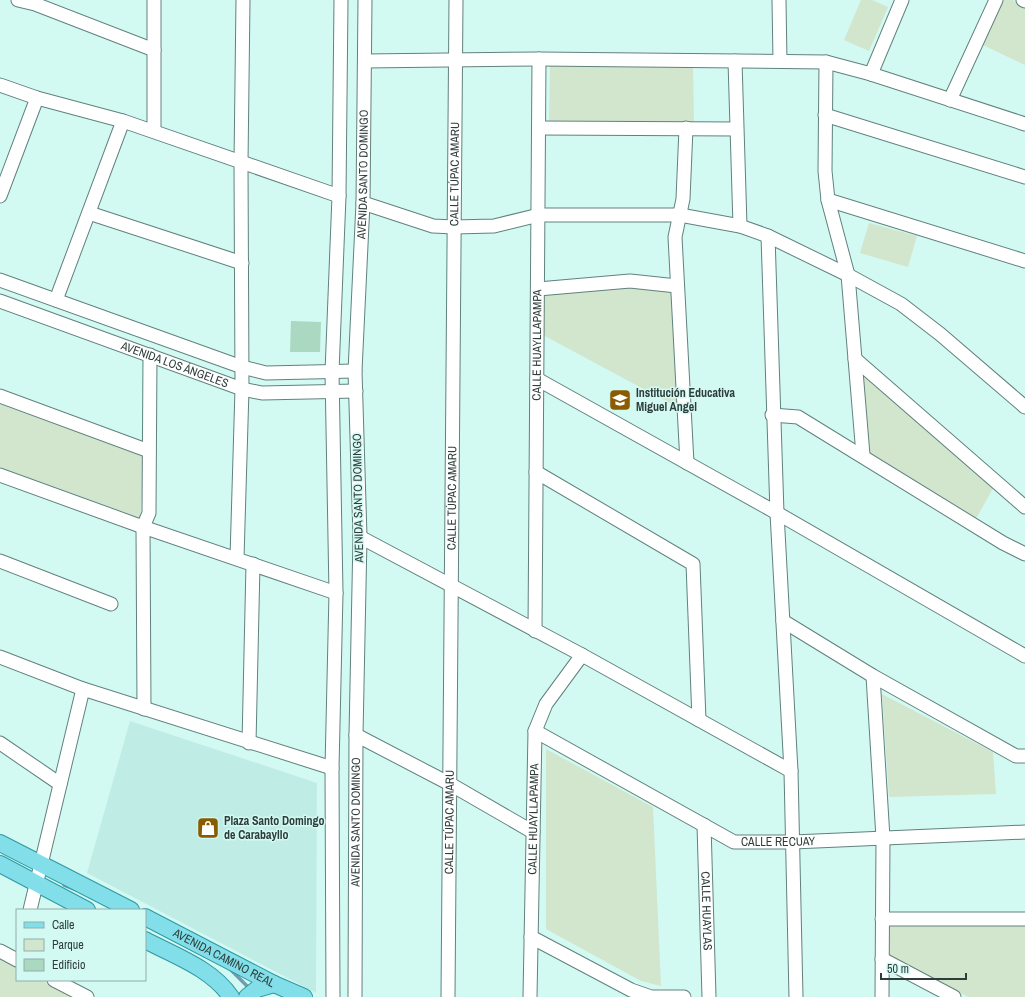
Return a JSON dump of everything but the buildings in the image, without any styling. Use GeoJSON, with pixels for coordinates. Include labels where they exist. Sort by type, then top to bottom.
{"type":"FeatureCollection","features":[{"type":"Feature","properties":{"kind":"main road"},"geometry":{"type":"LineString","coordinates":[[0,842],[129,909]]}},
{"type":"Feature","properties":{"kind":"main road"},"geometry":{"type":"LineString","coordinates":[[0,864],[85,909]]}},
{"type":"Feature","properties":{"kind":"main road","name":"AVENIDA CAMINO REAL"},"geometry":{"type":"LineString","coordinates":[[146,918],[274,984],[304,997]]}},
{"type":"Feature","properties":{"kind":"main road","name":"AVENIDA CAMINO REAL"},"geometry":{"type":"LineString","coordinates":[[146,941],[204,971],[218,982],[231,997]]}},
{"type":"Feature","properties":{"kind":"main road"},"geometry":{"type":"LineString","coordinates":[[247,997],[257,989],[274,984]]}},
{"type":"Feature","properties":{"kind":"street"},"geometry":{"type":"LineString","coordinates":[[18,0],[35,2],[154,50]]}},
{"type":"Feature","properties":{"kind":"street"},"geometry":{"type":"LineString","coordinates":[[154,0],[154,131]]}},
{"type":"Feature","properties":{"kind":"street"},"geometry":{"type":"LineString","coordinates":[[237,558],[242,389],[240,163],[243,0]]}},
{"type":"Feature","properties":{"kind":"street","name":"AVENIDA SANTO DOMINGO"},"geometry":{"type":"LineString","coordinates":[[333,997],[332,768],[336,593],[332,372],[339,196],[341,0]]}},
{"type":"Feature","properties":{"kind":"street","name":"AVENIDA SANTO DOMINGO"},"geometry":{"type":"LineString","coordinates":[[355,997],[356,735],[360,537],[355,371],[363,203],[365,0]]}},
{"type":"Feature","properties":{"kind":"street","name":"CALLE TÚPAC AMARU"},"geometry":{"type":"LineString","coordinates":[[448,997],[456,0]]}},
{"type":"Feature","properties":{"kind":"street"},"geometry":{"type":"LineString","coordinates":[[779,0],[780,61]]}},
{"type":"Feature","properties":{"kind":"street"},"geometry":{"type":"LineString","coordinates":[[950,100],[996,0]]}},
{"type":"Feature","properties":{"kind":"street"},"geometry":{"type":"LineString","coordinates":[[870,74],[900,1]]}},
{"type":"Feature","properties":{"kind":"street"},"geometry":{"type":"LineString","coordinates":[[365,61],[539,59],[826,62],[870,74],[1025,124]]}},
{"type":"Feature","properties":{"kind":"street","name":"CALLE HUAYLLAPAMPA"},"geometry":{"type":"LineString","coordinates":[[535,631],[539,59]]}},
{"type":"Feature","properties":{"kind":"street"},"geometry":{"type":"LineString","coordinates":[[735,61],[740,226]]}},
{"type":"Feature","properties":{"kind":"street"},"geometry":{"type":"LineString","coordinates":[[826,62],[825,170],[828,200],[848,275],[863,456]]}},
{"type":"Feature","properties":{"kind":"street"},"geometry":{"type":"LineString","coordinates":[[0,85],[37,98],[123,121],[154,131],[240,163],[339,196]]}},
{"type":"Feature","properties":{"kind":"street"},"geometry":{"type":"LineString","coordinates":[[0,196],[37,98]]}},
{"type":"Feature","properties":{"kind":"street"},"geometry":{"type":"LineString","coordinates":[[825,115],[1025,178]]}},
{"type":"Feature","properties":{"kind":"street"},"geometry":{"type":"LineString","coordinates":[[56,300],[123,121]]}},
{"type":"Feature","properties":{"kind":"street"},"geometry":{"type":"LineString","coordinates":[[539,128],[736,129]]}},
{"type":"Feature","properties":{"kind":"street"},"geometry":{"type":"LineString","coordinates":[[686,128],[684,199],[675,237],[687,463]]}},
{"type":"Feature","properties":{"kind":"street"},"geometry":{"type":"LineString","coordinates":[[828,200],[1025,261]]}},
{"type":"Feature","properties":{"kind":"street"},"geometry":{"type":"LineString","coordinates":[[363,203],[433,226],[494,226],[539,215],[680,215],[740,226],[768,236],[848,275],[901,304],[921,317],[1025,407]]}},
{"type":"Feature","properties":{"kind":"street"},"geometry":{"type":"LineString","coordinates":[[89,213],[242,263]]}},
{"type":"Feature","properties":{"kind":"street"},"geometry":{"type":"LineString","coordinates":[[768,236],[772,415],[791,771],[796,997]]}},
{"type":"Feature","properties":{"kind":"street","name":"AVENIDA LOS ÁNGELES"},"geometry":{"type":"LineString","coordinates":[[0,280],[242,367],[266,373],[355,371]]}},
{"type":"Feature","properties":{"kind":"street"},"geometry":{"type":"LineString","coordinates":[[538,289],[630,281],[677,286]]}},
{"type":"Feature","properties":{"kind":"street","name":"AVENIDA LOS ÁNGELES"},"geometry":{"type":"LineString","coordinates":[[0,300],[242,389],[262,393],[356,391]]}},
{"type":"Feature","properties":{"kind":"street"},"geometry":{"type":"LineString","coordinates":[[144,709],[143,527],[149,513],[150,355]]}},
{"type":"Feature","properties":{"kind":"street"},"geometry":{"type":"LineString","coordinates":[[855,359],[1025,506]]}},
{"type":"Feature","properties":{"kind":"street"},"geometry":{"type":"LineString","coordinates":[[537,379],[777,513],[1025,656]]}},
{"type":"Feature","properties":{"kind":"street"},"geometry":{"type":"LineString","coordinates":[[0,396],[149,451]]}},
{"type":"Feature","properties":{"kind":"street"},"geometry":{"type":"LineString","coordinates":[[772,415],[798,417],[1002,543],[1025,554]]}},
{"type":"Feature","properties":{"kind":"street"},"geometry":{"type":"LineString","coordinates":[[536,472],[693,564],[699,720]]}},
{"type":"Feature","properties":{"kind":"street"},"geometry":{"type":"LineString","coordinates":[[0,475],[143,527],[336,593]]}},
{"type":"Feature","properties":{"kind":"street"},"geometry":{"type":"LineString","coordinates":[[360,537],[582,655],[791,771]]}},
{"type":"Feature","properties":{"kind":"street"},"geometry":{"type":"LineString","coordinates":[[0,561],[111,604]]}},
{"type":"Feature","properties":{"kind":"street"},"geometry":{"type":"LineString","coordinates":[[249,743],[252,564]]}},
{"type":"Feature","properties":{"kind":"street"},"geometry":{"type":"LineString","coordinates":[[783,621],[874,676],[1016,756],[1025,756]]}},
{"type":"Feature","properties":{"kind":"street","name":"CALLE HUAYLLAPAMPA"},"geometry":{"type":"LineString","coordinates":[[530,997],[535,731],[546,704],[582,655]]}},
{"type":"Feature","properties":{"kind":"street"},"geometry":{"type":"LineString","coordinates":[[0,657],[83,689],[249,743],[332,768]]}},
{"type":"Feature","properties":{"kind":"street"},"geometry":{"type":"LineString","coordinates":[[874,676],[882,838],[882,997]]}},
{"type":"Feature","properties":{"kind":"street"},"geometry":{"type":"LineString","coordinates":[[30,909],[83,689]]}},
{"type":"Feature","properties":{"kind":"street","name":"CALLE RECUAY"},"geometry":{"type":"LineString","coordinates":[[535,731],[734,842],[793,842],[1025,832]]}},
{"type":"Feature","properties":{"kind":"street"},"geometry":{"type":"LineString","coordinates":[[356,735],[450,784],[533,832]]}},
{"type":"Feature","properties":{"kind":"street"},"geometry":{"type":"LineString","coordinates":[[0,743],[60,784]]}},
{"type":"Feature","properties":{"kind":"street","name":"CALLE HUAYLAS"},"geometry":{"type":"LineString","coordinates":[[704,825],[709,997]]}},
{"type":"Feature","properties":{"kind":"street"},"geometry":{"type":"LineString","coordinates":[[882,919],[1025,919]]}},
{"type":"Feature","properties":{"kind":"street"},"geometry":{"type":"LineString","coordinates":[[531,937],[631,990],[652,997],[684,997]]}},
{"type":"Feature","properties":{"kind":"street"},"geometry":{"type":"LineString","coordinates":[[0,951],[16,959]]}},
{"type":"Feature","properties":{"kind":"street"},"geometry":{"type":"LineString","coordinates":[[882,959],[954,997]]}},
{"type":"Feature","properties":{"kind":"street"},"geometry":{"type":"LineString","coordinates":[[55,981],[67,992],[87,997]]}},
{"type":"Feature","properties":{"kind":"shaded area","name":"Plaza Santo Domingo de Carabayllo"},"geometry":{"type":"Polygon","coordinates":[[[130,721],[317,783],[316,993],[87,873],[130,721]]]}},
{"type":"Feature","properties":{"kind":"green space"},"geometry":{"type":"Polygon","coordinates":[[[861,0],[872,0],[888,7],[869,51],[844,40],[861,0]]]}},
{"type":"Feature","properties":{"kind":"green space"},"geometry":{"type":"Polygon","coordinates":[[[1002,0],[1013,0],[1025,7],[1025,65],[983,45],[1002,0]]]}},
{"type":"Feature","properties":{"kind":"green space"},"geometry":{"type":"Polygon","coordinates":[[[550,64],[693,66],[694,123],[549,125],[550,64]]]}},
{"type":"Feature","properties":{"kind":"green space"},"geometry":{"type":"Polygon","coordinates":[[[869,223],[917,236],[908,267],[860,253],[869,223]]]}},
{"type":"Feature","properties":{"kind":"green space"},"geometry":{"type":"Polygon","coordinates":[[[631,286],[671,290],[679,408],[543,335],[543,294],[631,286]]]}},
{"type":"Feature","properties":{"kind":"green space"},"geometry":{"type":"Polygon","coordinates":[[[860,369],[995,485],[974,522],[868,454],[860,369]]]}},
{"type":"Feature","properties":{"kind":"green space"},"geometry":{"type":"Polygon","coordinates":[[[0,401],[145,455],[140,518],[0,467],[0,401]]]}},
{"type":"Feature","properties":{"kind":"green space"},"geometry":{"type":"Polygon","coordinates":[[[882,694],[993,752],[996,794],[889,797],[882,694]]]}},
{"type":"Feature","properties":{"kind":"green space"},"geometry":{"type":"Polygon","coordinates":[[[546,749],[653,807],[661,986],[641,981],[546,929],[546,749]]]}},
{"type":"Feature","properties":{"kind":"green space"},"geometry":{"type":"Polygon","coordinates":[[[887,924],[1025,924],[1025,997],[968,997],[888,955],[887,924]]]}},
{"type":"Feature","properties":{"kind":"green space"},"geometry":{"type":"Polygon","coordinates":[[[0,958],[16,966],[16,981],[43,981],[74,997],[0,997],[0,958]]]}},
{"type":"Feature","properties":{"kind":"waterway"},"geometry":{"type":"LineString","coordinates":[[64,885],[77,890]]}},
{"type":"Feature","properties":{"kind":"waterway"},"geometry":{"type":"LineString","coordinates":[[229,968],[250,989]]}},
{"type":"Feature","properties":{"kind":"place","name":"Institución Educativa Miguel Angel"},"geometry":{"type":"Point","coordinates":[620,400]}},
{"type":"Feature","properties":{"kind":"place","name":"Plaza Santo Domingo de Carabayllo"},"geometry":{"type":"Point","coordinates":[208,828]}}]}
